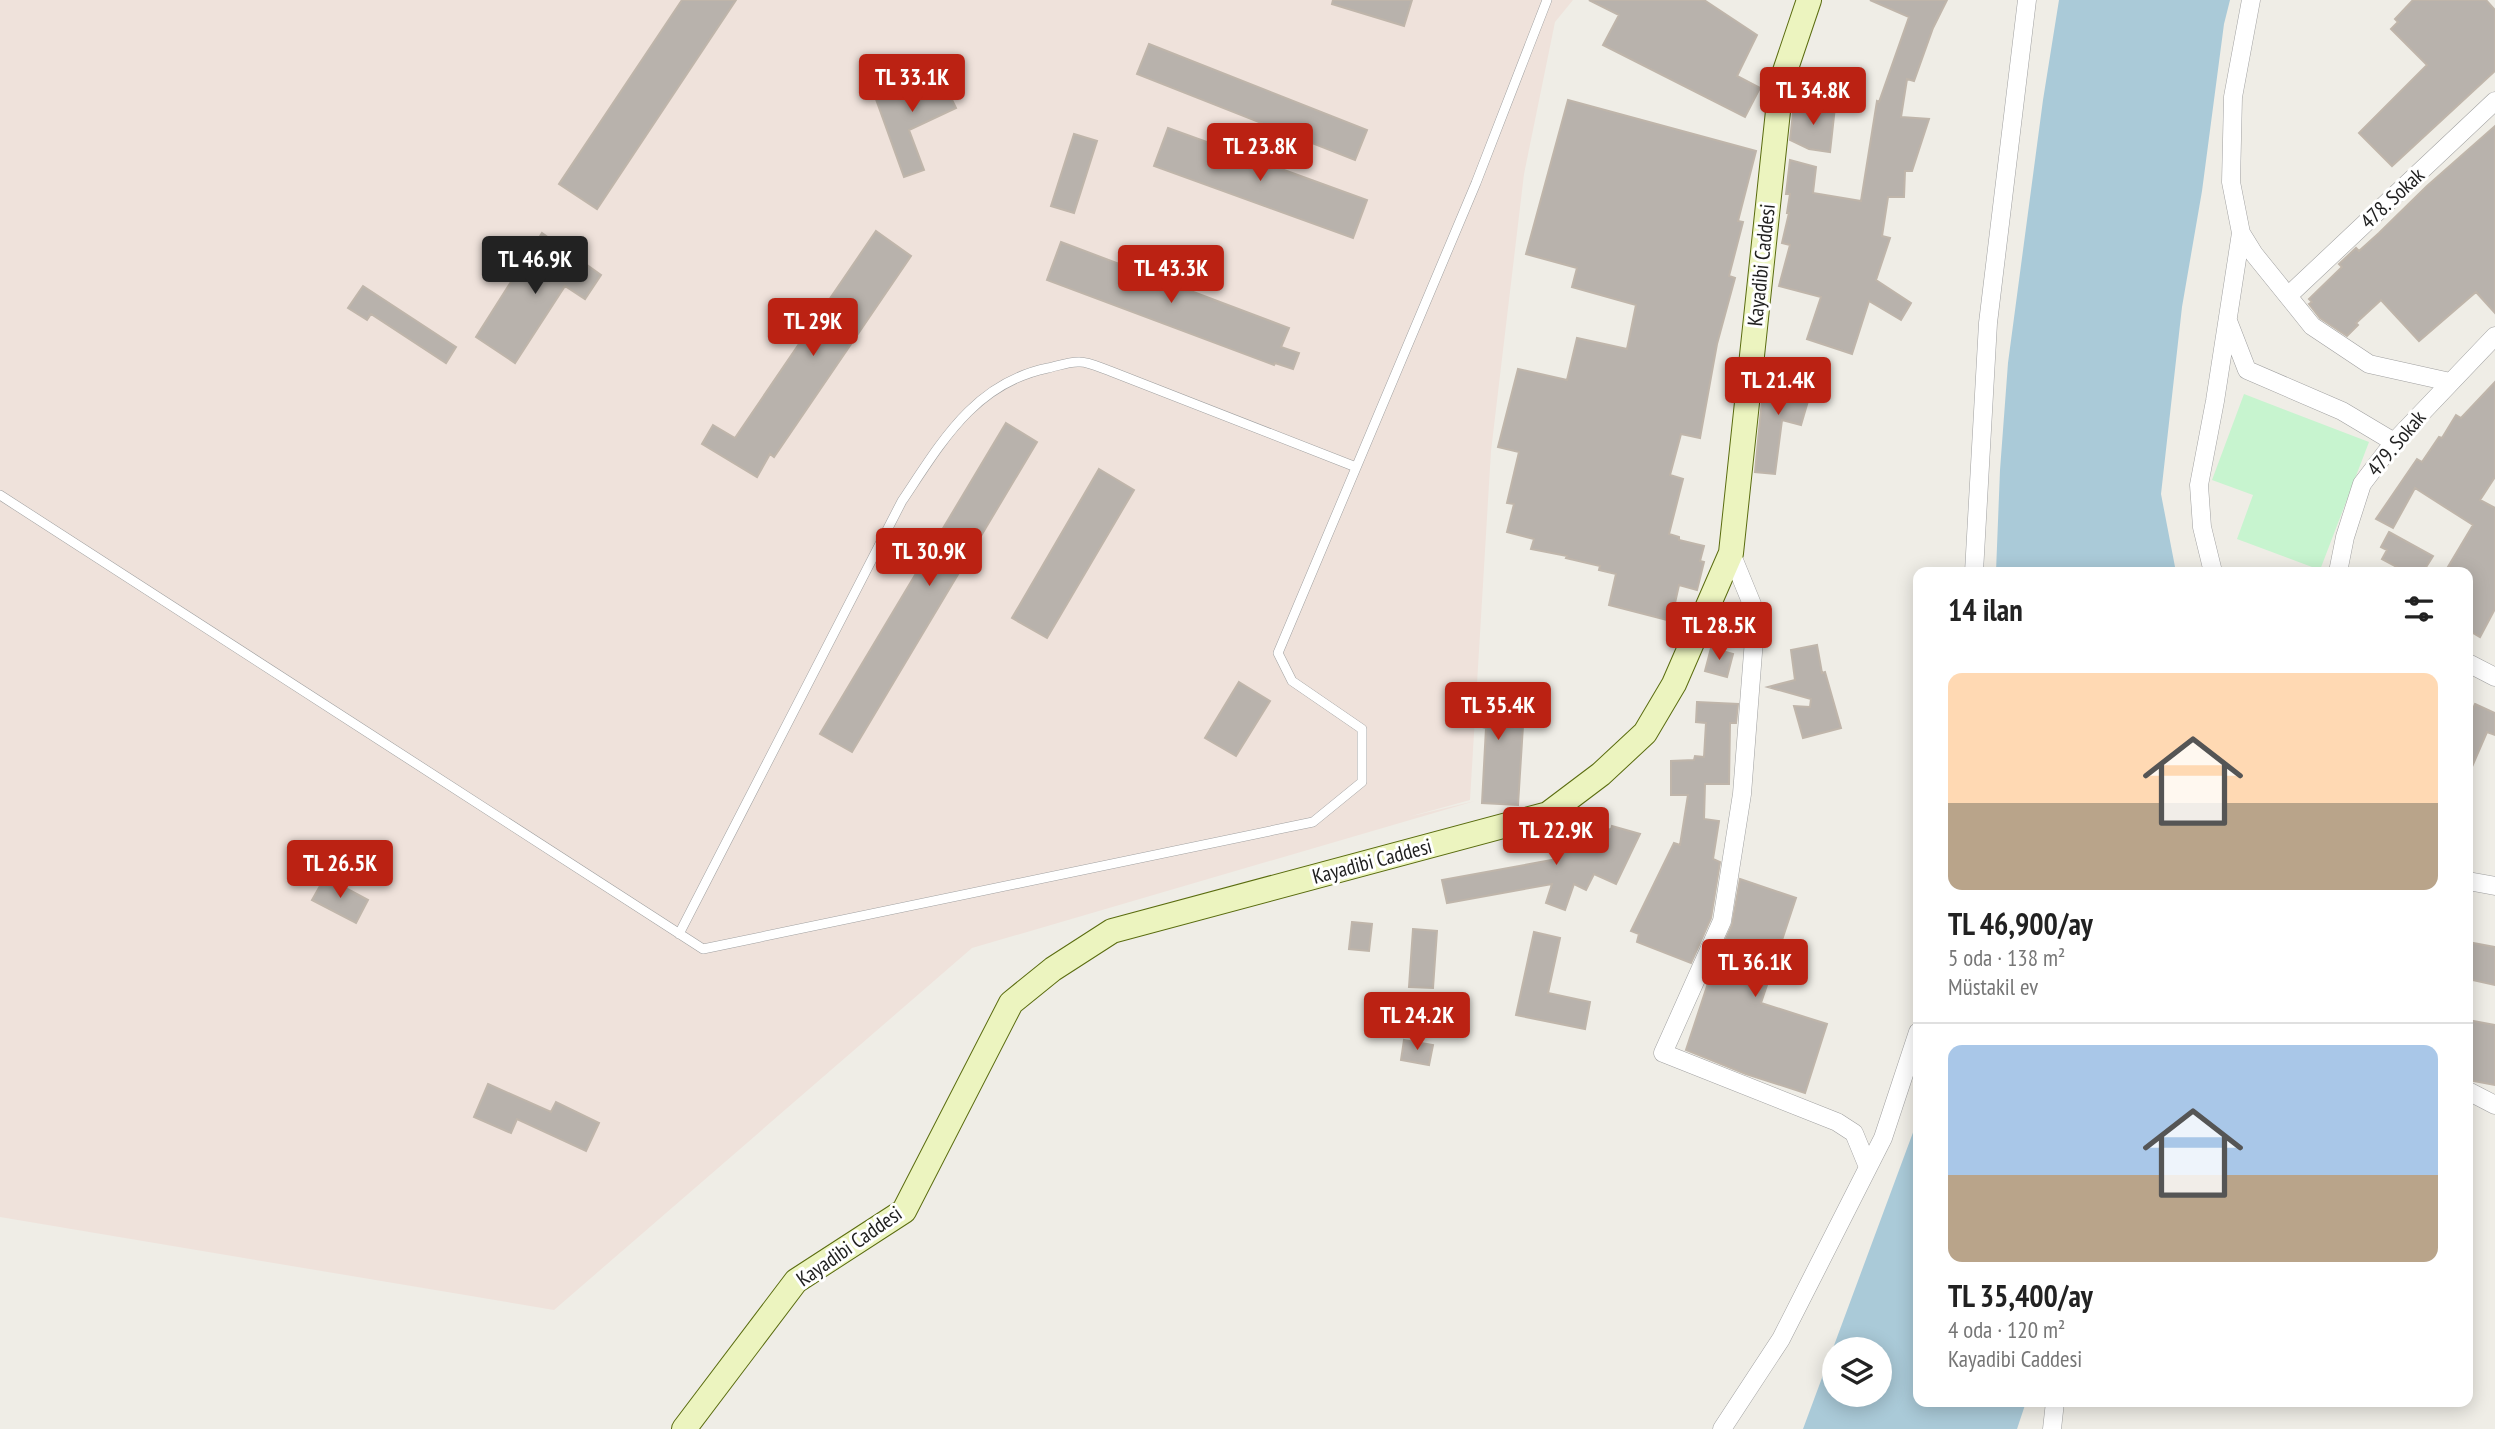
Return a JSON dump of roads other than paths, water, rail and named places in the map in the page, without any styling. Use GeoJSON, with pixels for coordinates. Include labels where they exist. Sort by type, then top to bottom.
{"type":"FeatureCollection","features":[{"type":"Feature","properties":{"kind":"street","name":"Kayadibi Caddesi"},"geometry":{"type":"LineString","coordinates":[[684,1429],[796,1281],[904,1211],[1011,1003],[1053,969],[1112,931],[1548,814],[1601,774],[1645,733],[1674,684],[1731,553],[1781,83],[1809,0]]}},
{"type":"Feature","properties":{"kind":"street"},"geometry":{"type":"LineString","coordinates":[[1974,567],[1988,323],[2027,0]]}},
{"type":"Feature","properties":{"kind":"street"},"geometry":{"type":"LineString","coordinates":[[2212,567],[2202,527],[2199,485],[2241,233],[2231,182],[2233,97],[2251,0]]}},
{"type":"Feature","properties":{"kind":"street","name":"478. Sokak"},"geometry":{"type":"LineString","coordinates":[[2288,296],[2495,100]]}},
{"type":"Feature","properties":{"kind":"street"},"geometry":{"type":"LineString","coordinates":[[2241,233],[2254,254],[2312,326],[2369,364],[2450,382]]}},
{"type":"Feature","properties":{"kind":"street"},"geometry":{"type":"LineString","coordinates":[[2227,320],[2246,370],[2343,411],[2394,442]]}},
{"type":"Feature","properties":{"kind":"street","name":"479. Sokak"},"geometry":{"type":"LineString","coordinates":[[2338,567],[2362,484],[2394,442],[2495,336]]}},
{"type":"Feature","properties":{"kind":"street"},"geometry":{"type":"LineString","coordinates":[[1731,553],[1756,614],[1742,794],[1722,921],[1663,1053],[1837,1122],[1854,1133],[1868,1167]]}},
{"type":"Feature","properties":{"kind":"street"},"geometry":{"type":"LineString","coordinates":[[2473,666],[2495,677]]}},
{"type":"Feature","properties":{"kind":"street"},"geometry":{"type":"LineString","coordinates":[[2473,882],[2495,886]]}},
{"type":"Feature","properties":{"kind":"street"},"geometry":{"type":"LineString","coordinates":[[1722,1429],[1781,1339],[1884,1138],[1913,1048]]}},
{"type":"Feature","properties":{"kind":"street"},"geometry":{"type":"LineString","coordinates":[[2473,1094],[2495,1105]]}},
{"type":"Feature","properties":{"kind":"street"},"geometry":{"type":"LineString","coordinates":[[2052,1429],[2054,1407]]}},
{"type":"Feature","properties":{"kind":"lane"},"geometry":{"type":"LineString","coordinates":[[0,495],[703,949],[1313,822],[1362,782],[1362,729],[1292,681],[1278,653],[1476,183],[1547,0]]}},
{"type":"Feature","properties":{"kind":"lane"},"geometry":{"type":"LineString","coordinates":[[679,934],[902,501],[943,440],[973,405],[1007,382],[1042,369],[1080,361],[1356,467]]}},
{"type":"Feature","properties":{"kind":"water"},"geometry":{"type":"Polygon","coordinates":[[[2059,0],[2230,0],[2224,24],[2202,191],[2182,307],[2161,494],[2175,567],[1996,567],[2008,363],[2059,0]]]}},
{"type":"Feature","properties":{"kind":"water"},"geometry":{"type":"Polygon","coordinates":[[[1913,1132],[1913,1407],[2024,1407],[2017,1429],[1803,1429],[1822,1378],[1822,1407],[1892,1407],[1892,1337],[1837,1337],[1913,1132]]]}}]}
